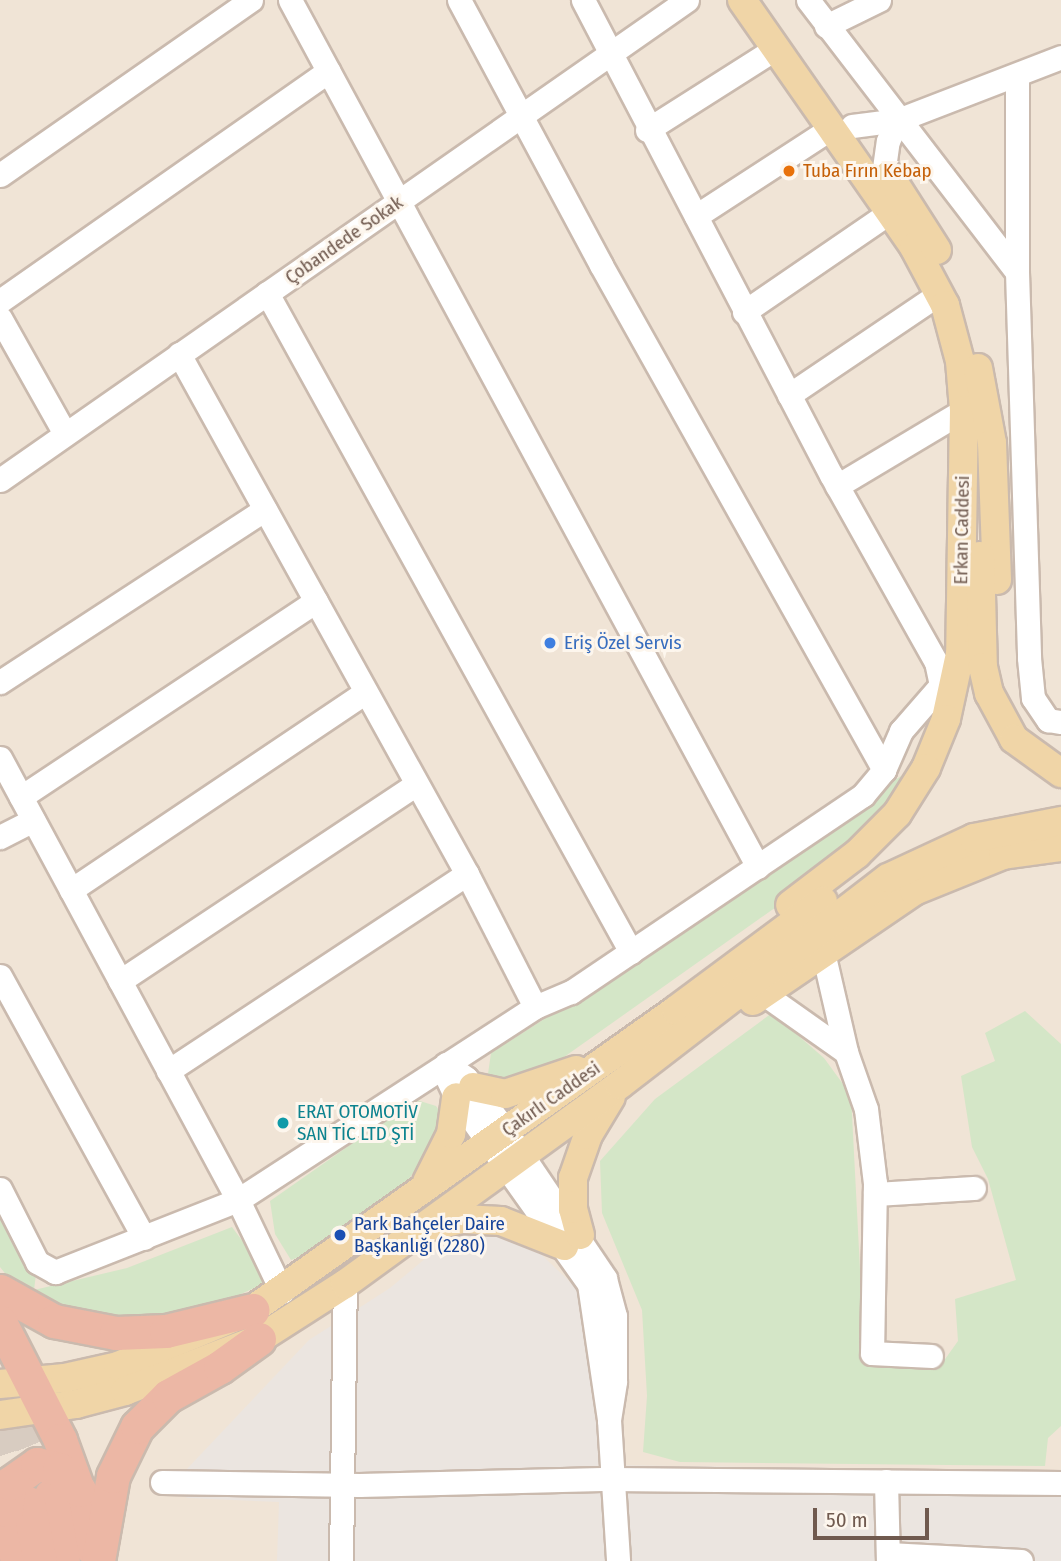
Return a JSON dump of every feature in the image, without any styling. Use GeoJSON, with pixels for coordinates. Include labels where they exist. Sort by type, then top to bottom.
{"type":"FeatureCollection","features":[{"type":"Feature","properties":{"kind":"highway"},"geometry":{"type":"LineString","coordinates":[[0,1291],[54,1321],[116,1333],[256,1324]]}},
{"type":"Feature","properties":{"kind":"highway"},"geometry":{"type":"LineString","coordinates":[[0,1322],[39,1394],[17,1561]]}},
{"type":"Feature","properties":{"kind":"highway"},"geometry":{"type":"LineString","coordinates":[[96,1561],[113,1476],[137,1427],[168,1396],[220,1367],[256,1324]]}},
{"type":"Feature","properties":{"kind":"highway"},"geometry":{"type":"LineString","coordinates":[[27,1497],[96,1561]]}},
{"type":"Feature","properties":{"kind":"highway"},"geometry":{"type":"LineString","coordinates":[[27,1497],[40,1561]]}},
{"type":"Feature","properties":{"kind":"highway"},"geometry":{"type":"LineString","coordinates":[[27,1497],[63,1561]]}},
{"type":"Feature","properties":{"kind":"main road","name":"Erkan Caddesi"},"geometry":{"type":"LineString","coordinates":[[741,0],[776,48],[843,126],[884,168],[926,231],[954,284],[978,368],[983,667],[989,693],[1014,739],[1061,773]]}},
{"type":"Feature","properties":{"kind":"main road","name":"Erkan Caddesi"},"geometry":{"type":"LineString","coordinates":[[676,1010],[720,958],[881,833],[912,791],[931,756],[946,719],[960,654],[964,410],[960,361],[939,295],[843,126],[760,0]]}},
{"type":"Feature","properties":{"kind":"main road"},"geometry":{"type":"LineString","coordinates":[[978,368],[992,443],[1003,682],[1026,729],[1061,756]]}},
{"type":"Feature","properties":{"kind":"main road","name":"Çakırlı Caddesi"},"geometry":{"type":"LineString","coordinates":[[256,1324],[282,1292],[676,1010],[854,878],[907,847],[968,821],[1061,801]]}},
{"type":"Feature","properties":{"kind":"main road","name":"Çakırlı Caddesi"},"geometry":{"type":"LineString","coordinates":[[39,1394],[125,1391],[256,1324],[345,1284],[665,1051],[888,878],[974,838],[1061,821]]}},
{"type":"Feature","properties":{"kind":"main road"},"geometry":{"type":"LineString","coordinates":[[665,1051],[713,1028],[914,891],[1003,855],[1061,847]]}},
{"type":"Feature","properties":{"kind":"main road"},"geometry":{"type":"LineString","coordinates":[[421,1191],[451,1135],[464,1092],[505,1094],[601,1064]]}},
{"type":"Feature","properties":{"kind":"main road"},"geometry":{"type":"LineString","coordinates":[[412,1236],[439,1224],[482,1219],[522,1226],[572,1240],[573,1178],[588,1135],[619,1085]]}},
{"type":"Feature","properties":{"kind":"main road"},"geometry":{"type":"LineString","coordinates":[[0,1384],[39,1394]]}},
{"type":"Feature","properties":{"kind":"main road"},"geometry":{"type":"LineString","coordinates":[[0,1415],[39,1394]]}},
{"type":"Feature","properties":{"kind":"street"},"geometry":{"type":"LineString","coordinates":[[0,176],[251,0]]}},
{"type":"Feature","properties":{"kind":"street"},"geometry":{"type":"LineString","coordinates":[[290,0],[758,867]]}},
{"type":"Feature","properties":{"kind":"street"},"geometry":{"type":"LineString","coordinates":[[459,0],[884,769]]}},
{"type":"Feature","properties":{"kind":"street"},"geometry":{"type":"LineString","coordinates":[[0,1189],[37,1262],[55,1272],[238,1200],[535,1007],[571,992],[863,795],[884,769],[901,731],[940,685],[936,662],[837,486],[696,216],[647,131],[611,50],[583,0]]}},
{"type":"Feature","properties":{"kind":"street","name":"Çobandede Sokak"},"geometry":{"type":"LineString","coordinates":[[0,480],[521,116],[611,50],[687,0]]}},
{"type":"Feature","properties":{"kind":"street"},"geometry":{"type":"LineString","coordinates":[[808,0],[1017,272]]}},
{"type":"Feature","properties":{"kind":"street"},"geometry":{"type":"LineString","coordinates":[[826,26],[879,0]]}},
{"type":"Feature","properties":{"kind":"street"},"geometry":{"type":"LineString","coordinates":[[647,131],[776,48]]}},
{"type":"Feature","properties":{"kind":"street"},"geometry":{"type":"LineString","coordinates":[[696,216],[843,126],[898,120],[1017,77],[1061,57]]}},
{"type":"Feature","properties":{"kind":"street"},"geometry":{"type":"LineString","coordinates":[[0,301],[328,71]]}},
{"type":"Feature","properties":{"kind":"street"},"geometry":{"type":"LineString","coordinates":[[1017,77],[1017,272],[1028,658],[1033,698],[1048,720],[1061,722]]}},
{"type":"Feature","properties":{"kind":"street"},"geometry":{"type":"LineString","coordinates":[[884,168],[888,141],[898,120]]}},
{"type":"Feature","properties":{"kind":"street"},"geometry":{"type":"LineString","coordinates":[[744,312],[890,212]]}},
{"type":"Feature","properties":{"kind":"street"},"geometry":{"type":"LineString","coordinates":[[267,293],[631,952]]}},
{"type":"Feature","properties":{"kind":"street"},"geometry":{"type":"LineString","coordinates":[[789,395],[939,295]]}},
{"type":"Feature","properties":{"kind":"street"},"geometry":{"type":"LineString","coordinates":[[0,318],[65,434]]}},
{"type":"Feature","properties":{"kind":"street"},"geometry":{"type":"LineString","coordinates":[[179,354],[467,874],[535,1007]]}},
{"type":"Feature","properties":{"kind":"street"},"geometry":{"type":"LineString","coordinates":[[837,486],[964,410]]}},
{"type":"Feature","properties":{"kind":"street"},"geometry":{"type":"LineString","coordinates":[[0,682],[265,509]]}},
{"type":"Feature","properties":{"kind":"street"},"geometry":{"type":"LineString","coordinates":[[21,797],[316,601]]}},
{"type":"Feature","properties":{"kind":"street"},"geometry":{"type":"LineString","coordinates":[[71,890],[366,692]]}},
{"type":"Feature","properties":{"kind":"street"},"geometry":{"type":"LineString","coordinates":[[0,758],[238,1200],[282,1292]]}},
{"type":"Feature","properties":{"kind":"street"},"geometry":{"type":"LineString","coordinates":[[120,981],[417,784]]}},
{"type":"Feature","properties":{"kind":"street"},"geometry":{"type":"LineString","coordinates":[[0,837],[33,820]]}},
{"type":"Feature","properties":{"kind":"street"},"geometry":{"type":"LineString","coordinates":[[169,1071],[467,874]]}},
{"type":"Feature","properties":{"kind":"street"},"geometry":{"type":"LineString","coordinates":[[823,952],[846,1052],[866,1110],[875,1194],[872,1353],[931,1356]]}},
{"type":"Feature","properties":{"kind":"street"},"geometry":{"type":"LineString","coordinates":[[0,976],[144,1238]]}},
{"type":"Feature","properties":{"kind":"street"},"geometry":{"type":"LineString","coordinates":[[764,994],[846,1052]]}},
{"type":"Feature","properties":{"kind":"street"},"geometry":{"type":"LineString","coordinates":[[446,1064],[446,1076],[464,1092],[572,1240],[605,1278],[613,1303],[615,1381],[609,1420],[618,1561]]}},
{"type":"Feature","properties":{"kind":"street"},"geometry":{"type":"LineString","coordinates":[[875,1194],[974,1188]]}},
{"type":"Feature","properties":{"kind":"street"},"geometry":{"type":"LineString","coordinates":[[341,1561],[345,1284]]}},
{"type":"Feature","properties":{"kind":"street"},"geometry":{"type":"LineString","coordinates":[[162,1482],[341,1485],[612,1479],[1061,1483]]}},
{"type":"Feature","properties":{"kind":"street"},"geometry":{"type":"LineString","coordinates":[[886,1481],[888,1558],[1021,1561]]}},
{"type":"Feature","properties":{"kind":"shaded area"},"geometry":{"type":"Polygon","coordinates":[[[0,0],[1061,0],[1061,1561],[0,1561],[0,0]]]}},
{"type":"Feature","properties":{"kind":"shaded area"},"geometry":{"type":"Polygon","coordinates":[[[456,1233],[526,1240],[587,1298],[601,1465],[1061,1471],[1061,1561],[277,1561],[279,1502],[188,1498],[167,1490],[309,1340],[390,1288],[456,1233]]]}},
{"type":"Feature","properties":{"kind":"green space"},"geometry":{"type":"Polygon","coordinates":[[[901,776],[911,776],[902,792],[820,876],[557,1062],[513,1084],[494,1082],[488,1074],[491,1053],[657,947],[901,776]]]}},
{"type":"Feature","properties":{"kind":"green space"},"geometry":{"type":"Polygon","coordinates":[[[1025,1011],[1061,1044],[1061,1426],[1048,1438],[1045,1466],[680,1462],[643,1452],[647,1396],[642,1310],[602,1213],[600,1161],[655,1099],[772,1013],[824,1058],[851,1095],[865,1366],[938,1369],[958,1341],[955,1299],[1016,1280],[988,1179],[972,1147],[961,1076],[995,1061],[985,1033],[1025,1011]]]}},
{"type":"Feature","properties":{"kind":"green space"},"geometry":{"type":"Polygon","coordinates":[[[420,1101],[436,1106],[442,1115],[437,1140],[406,1183],[310,1253],[291,1260],[275,1234],[270,1201],[410,1103],[420,1101]]]}},
{"type":"Feature","properties":{"kind":"green space"},"geometry":{"type":"Polygon","coordinates":[[[0,1206],[36,1274],[34,1290],[127,1268],[232,1227],[255,1258],[263,1284],[199,1313],[141,1323],[56,1310],[12,1282],[0,1267],[0,1206]]]}},
{"type":"Feature","properties":{"kind":"tunnel"},"geometry":{"type":"LineString","coordinates":[[0,1368],[49,1489]]}},
{"type":"Feature","properties":{"kind":"tunnel"},"geometry":{"type":"LineString","coordinates":[[0,1421],[27,1501]]}},
{"type":"Feature","properties":{"kind":"place","name":"Tuba Fırın Kebap"},"geometry":{"type":"Point","coordinates":[789,171]}},
{"type":"Feature","properties":{"kind":"place","name":"Eriş Özel Servis"},"geometry":{"type":"Point","coordinates":[550,643]}},
{"type":"Feature","properties":{"kind":"place","name":"ERAT OTOMOTİV SAN TİC LTD ŞTİ"},"geometry":{"type":"Point","coordinates":[283,1123]}},
{"type":"Feature","properties":{"kind":"place","name":"Park Bahçeler Dai̇re Başkanlığı (2280)"},"geometry":{"type":"Point","coordinates":[340,1235]}}]}
